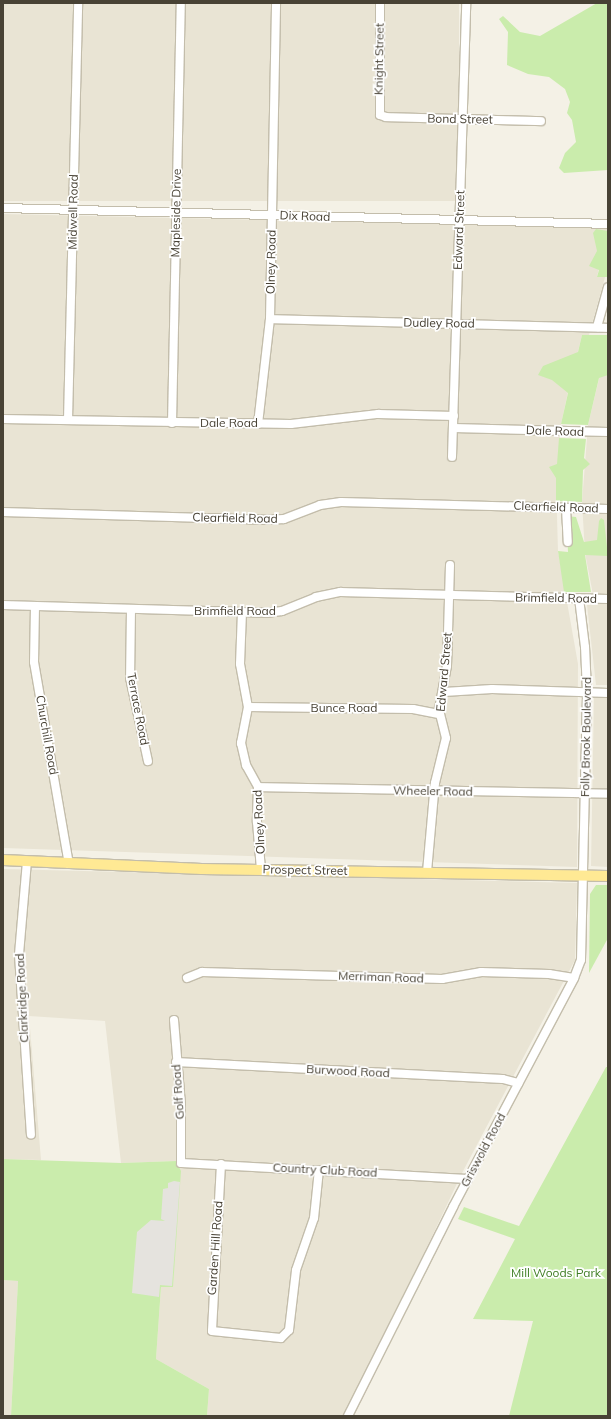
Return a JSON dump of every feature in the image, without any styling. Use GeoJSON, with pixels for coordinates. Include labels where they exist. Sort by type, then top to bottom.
{"type":"FeatureCollection","features":[{"type":"Feature","properties":{"kind":"main road","name":"Prospect Street"},"geometry":{"type":"LineString","coordinates":[[3,860],[69,864],[261,870],[608,876]]}},
{"type":"Feature","properties":{"kind":"street","name":"Midwell Road"},"geometry":{"type":"LineString","coordinates":[[68,420],[78,3]]}},
{"type":"Feature","properties":{"kind":"street","name":"Mapleside Drive"},"geometry":{"type":"LineString","coordinates":[[172,423],[181,3]]}},
{"type":"Feature","properties":{"kind":"street","name":"Olney Road"},"geometry":{"type":"LineString","coordinates":[[258,424],[270,319],[276,3]]}},
{"type":"Feature","properties":{"kind":"street","name":"Knight Street"},"geometry":{"type":"LineString","coordinates":[[380,3],[378,108],[380,114]]}},
{"type":"Feature","properties":{"kind":"street","name":"Edward Street"},"geometry":{"type":"LineString","coordinates":[[452,457],[466,3]]}},
{"type":"Feature","properties":{"kind":"street","name":"Bond Street"},"geometry":{"type":"LineString","coordinates":[[380,114],[386,117],[541,121]]}},
{"type":"Feature","properties":{"kind":"street","name":"Dix Road"},"geometry":{"type":"LineString","coordinates":[[3,208],[608,224]]}},
{"type":"Feature","properties":{"kind":"street"},"geometry":{"type":"LineString","coordinates":[[597,327],[608,287]]}},
{"type":"Feature","properties":{"kind":"street","name":"Dudley Road"},"geometry":{"type":"LineString","coordinates":[[270,319],[608,328]]}},
{"type":"Feature","properties":{"kind":"street","name":"Dale Road"},"geometry":{"type":"LineString","coordinates":[[3,418],[258,424],[312,423],[378,414],[454,416]]}},
{"type":"Feature","properties":{"kind":"street","name":"Dale Road"},"geometry":{"type":"LineString","coordinates":[[454,428],[608,432]]}},
{"type":"Feature","properties":{"kind":"street","name":"Clearfield Road"},"geometry":{"type":"LineString","coordinates":[[3,512],[265,520],[284,519],[320,505],[341,502],[608,509]]}},
{"type":"Feature","properties":{"kind":"street"},"geometry":{"type":"LineString","coordinates":[[566,508],[568,542]]}},
{"type":"Feature","properties":{"kind":"street","name":"Edward Street"},"geometry":{"type":"LineString","coordinates":[[427,872],[434,791],[446,738],[439,714],[444,692],[450,565]]}},
{"type":"Feature","properties":{"kind":"street","name":"Brimfield Road"},"geometry":{"type":"LineString","coordinates":[[3,605],[242,612],[282,611],[316,597],[340,592],[608,599]]}},
{"type":"Feature","properties":{"kind":"street","name":"Folly Brook Boulevard"},"geometry":{"type":"LineString","coordinates":[[579,598],[585,647],[587,692],[584,876]]}},
{"type":"Feature","properties":{"kind":"street","name":"Churchill Road"},"geometry":{"type":"LineString","coordinates":[[35,606],[34,662],[69,864]]}},
{"type":"Feature","properties":{"kind":"street","name":"Terrace Road"},"geometry":{"type":"LineString","coordinates":[[131,609],[130,678],[148,761]]}},
{"type":"Feature","properties":{"kind":"street","name":"Olney Road"},"geometry":{"type":"LineString","coordinates":[[242,612],[240,664],[248,707],[241,736],[241,749],[246,765],[258,787],[257,822],[261,870]]}},
{"type":"Feature","properties":{"kind":"street"},"geometry":{"type":"LineString","coordinates":[[444,692],[481,689],[608,692]]}},
{"type":"Feature","properties":{"kind":"street","name":"Bunce Road"},"geometry":{"type":"LineString","coordinates":[[248,707],[413,708],[439,714]]}},
{"type":"Feature","properties":{"kind":"street","name":"Wheeler Road"},"geometry":{"type":"LineString","coordinates":[[258,787],[608,794]]}},
{"type":"Feature","properties":{"kind":"street","name":"Clarkridge Road"},"geometry":{"type":"LineString","coordinates":[[26,861],[19,955],[31,1135]]}},
{"type":"Feature","properties":{"kind":"street","name":"Griswold Road"},"geometry":{"type":"LineString","coordinates":[[352,1415],[468,1179],[574,978],[583,950],[584,876]]}},
{"type":"Feature","properties":{"kind":"street","name":"Merriman Road"},"geometry":{"type":"LineString","coordinates":[[187,978],[202,972],[442,979],[481,972],[549,974],[574,978]]}},
{"type":"Feature","properties":{"kind":"street","name":"Golf Road"},"geometry":{"type":"LineString","coordinates":[[174,1020],[176,1062],[181,1106],[182,1163]]}},
{"type":"Feature","properties":{"kind":"street","name":"Burwood Road"},"geometry":{"type":"LineString","coordinates":[[176,1062],[503,1079],[518,1083]]}},
{"type":"Feature","properties":{"kind":"street","name":"Country Club Road"},"geometry":{"type":"LineString","coordinates":[[182,1163],[468,1179]]}},
{"type":"Feature","properties":{"kind":"street","name":"Garden Hill Road"},"geometry":{"type":"LineString","coordinates":[[221,1164],[212,1331],[281,1338],[289,1330],[296,1270],[314,1218],[319,1170]]}},
{"type":"Feature","properties":{"kind":"shaded area"},"geometry":{"type":"Polygon","coordinates":[[[3,3],[459,3],[459,201],[3,201],[3,3]]]}},
{"type":"Feature","properties":{"kind":"shaded area"},"geometry":{"type":"Polygon","coordinates":[[[3,214],[608,228],[597,277],[605,277],[589,335],[582,335],[561,424],[556,483],[558,551],[578,664],[577,867],[3,848],[3,214]]]}},
{"type":"Feature","properties":{"kind":"shaded area"},"geometry":{"type":"Polygon","coordinates":[[[608,341],[608,685],[596,685],[587,605],[595,605],[585,553],[582,502],[588,425],[608,341]]]}},
{"type":"Feature","properties":{"kind":"shaded area"},"geometry":{"type":"Polygon","coordinates":[[[594,697],[608,698],[608,867],[591,866],[594,697]]]}},
{"type":"Feature","properties":{"kind":"shaded area"},"geometry":{"type":"Polygon","coordinates":[[[3,869],[577,883],[575,960],[462,1173],[347,1416],[207,1416],[209,1389],[156,1359],[161,1287],[173,1287],[176,1161],[121,1163],[105,1021],[29,1016],[41,1160],[3,1159],[3,869]]]}},
{"type":"Feature","properties":{"kind":"shaded area"},"geometry":{"type":"Polygon","coordinates":[[[174,1181],[180,1182],[172,1286],[160,1285],[159,1297],[132,1293],[137,1232],[151,1220],[165,1221],[161,1219],[163,1189],[168,1188],[168,1183],[174,1181]]]}},
{"type":"Feature","properties":{"kind":"shaded area"},"geometry":{"type":"Polygon","coordinates":[[[3,1280],[18,1281],[11,1416],[3,1416],[3,1280]]]}},
{"type":"Feature","properties":{"kind":"green space"},"geometry":{"type":"Polygon","coordinates":[[[597,3],[608,3],[608,170],[564,173],[559,168],[565,153],[576,142],[572,120],[567,113],[570,102],[565,89],[549,77],[528,74],[507,65],[508,32],[499,19],[503,16],[520,32],[540,36],[597,3]]]}},
{"type":"Feature","properties":{"kind":"green space"},"geometry":{"type":"Polygon","coordinates":[[[596,229],[608,231],[608,277],[597,277],[599,270],[589,266],[597,251],[593,233],[596,229]]]}},
{"type":"Feature","properties":{"kind":"green space"},"geometry":{"type":"Polygon","coordinates":[[[582,335],[608,335],[608,375],[599,378],[588,425],[561,424],[568,393],[552,380],[538,375],[543,366],[578,352],[582,335]]]}},
{"type":"Feature","properties":{"kind":"green space"},"geometry":{"type":"Polygon","coordinates":[[[559,438],[586,439],[584,458],[590,464],[583,470],[582,502],[556,501],[556,478],[549,467],[557,464],[559,438]]]}},
{"type":"Feature","properties":{"kind":"green space"},"geometry":{"type":"Polygon","coordinates":[[[566,516],[576,517],[584,542],[597,540],[599,521],[601,518],[604,520],[608,556],[585,555],[591,592],[564,592],[558,551],[568,552],[566,516]]]}},
{"type":"Feature","properties":{"kind":"green space"},"geometry":{"type":"Polygon","coordinates":[[[596,885],[608,885],[608,938],[589,973],[590,894],[596,885]]]}},
{"type":"Feature","properties":{"kind":"green space","name":"Mill Woods Park"},"geometry":{"type":"Polygon","coordinates":[[[606,1067],[608,1067],[608,1416],[509,1416],[533,1321],[473,1319],[515,1239],[458,1219],[464,1207],[519,1226],[606,1067]]]}},
{"type":"Feature","properties":{"kind":"green space"},"geometry":{"type":"Polygon","coordinates":[[[3,1159],[121,1163],[176,1161],[181,1171],[173,1287],[161,1287],[156,1359],[209,1389],[207,1416],[11,1416],[18,1281],[3,1280],[3,1159]]]}}]}
